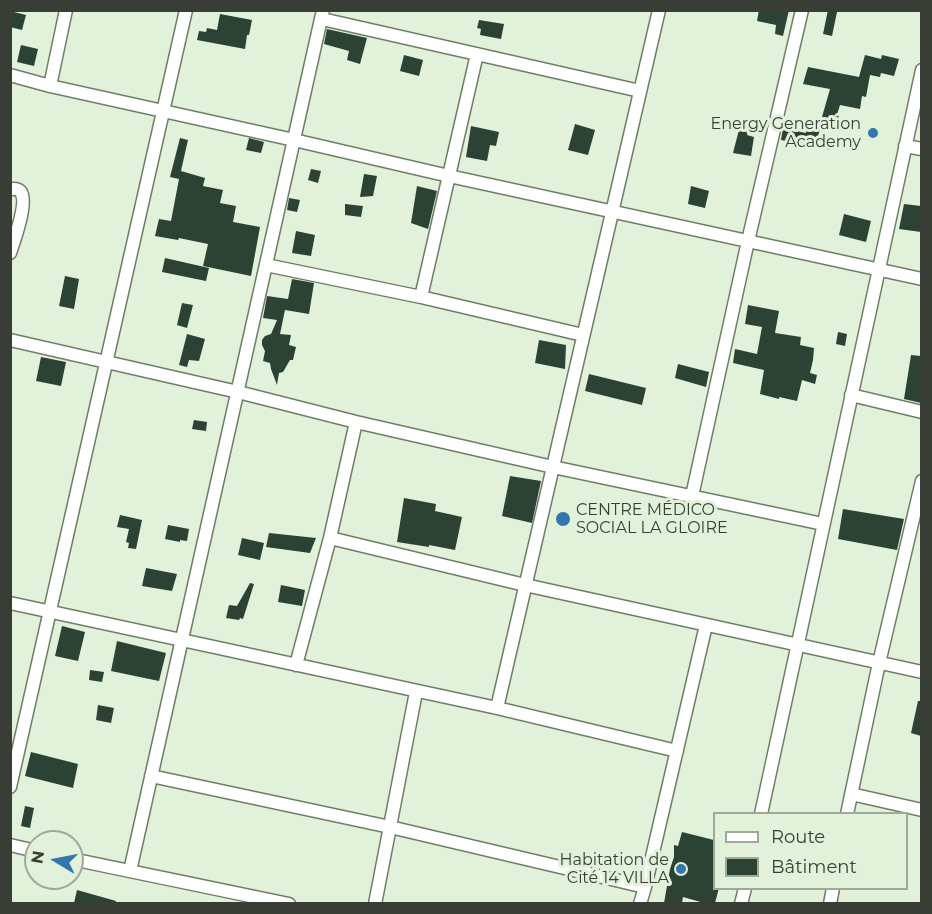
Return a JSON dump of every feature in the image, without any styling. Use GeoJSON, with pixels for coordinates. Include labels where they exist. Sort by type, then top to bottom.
{"type":"FeatureCollection","features":[{"type":"Feature","properties":{"kind":"street"},"geometry":{"type":"LineString","coordinates":[[50,86],[66,10]]}},
{"type":"Feature","properties":{"kind":"street"},"geometry":{"type":"LineString","coordinates":[[10,787],[16,738],[50,612],[186,10]]}},
{"type":"Feature","properties":{"kind":"street"},"geometry":{"type":"LineString","coordinates":[[497,708],[659,10]]}},
{"type":"Feature","properties":{"kind":"street"},"geometry":{"type":"LineString","coordinates":[[692,496],[802,10]]}},
{"type":"Feature","properties":{"kind":"street"},"geometry":{"type":"LineString","coordinates":[[130,872],[322,15],[477,54],[640,91]]}},
{"type":"Feature","properties":{"kind":"street"},"geometry":{"type":"LineString","coordinates":[[421,297],[477,54]]}},
{"type":"Feature","properties":{"kind":"street"},"geometry":{"type":"LineString","coordinates":[[761,812],[921,70]]}},
{"type":"Feature","properties":{"kind":"street"},"geometry":{"type":"LineString","coordinates":[[10,75],[163,112],[921,279]]}},
{"type":"Feature","properties":{"kind":"street"},"geometry":{"type":"LineString","coordinates":[[905,146],[921,150]]}},
{"type":"Feature","properties":{"kind":"street"},"geometry":{"type":"LineString","coordinates":[[10,189],[17,189],[23,200],[22,213],[10,253]]}},
{"type":"Feature","properties":{"kind":"street"},"geometry":{"type":"LineString","coordinates":[[266,265],[421,297],[583,335]]}},
{"type":"Feature","properties":{"kind":"street"},"geometry":{"type":"LineString","coordinates":[[10,340],[238,392],[356,422],[823,524]]}},
{"type":"Feature","properties":{"kind":"street"},"geometry":{"type":"LineString","coordinates":[[851,395],[921,412]]}},
{"type":"Feature","properties":{"kind":"street"},"geometry":{"type":"LineString","coordinates":[[296,665],[330,538],[356,422]]}},
{"type":"Feature","properties":{"kind":"street"},"geometry":{"type":"LineString","coordinates":[[847,812],[921,481]]}},
{"type":"Feature","properties":{"kind":"street"},"geometry":{"type":"LineString","coordinates":[[330,538],[525,585],[921,672]]}},
{"type":"Feature","properties":{"kind":"street"},"geometry":{"type":"LineString","coordinates":[[10,603],[497,708],[676,751]]}},
{"type":"Feature","properties":{"kind":"street"},"geometry":{"type":"LineString","coordinates":[[640,903],[706,625]]}},
{"type":"Feature","properties":{"kind":"street"},"geometry":{"type":"LineString","coordinates":[[375,903],[416,692]]}},
{"type":"Feature","properties":{"kind":"street"},"geometry":{"type":"LineString","coordinates":[[152,776],[390,827],[645,887]]}},
{"type":"Feature","properties":{"kind":"street"},"geometry":{"type":"LineString","coordinates":[[851,794],[921,810]]}},
{"type":"Feature","properties":{"kind":"street"},"geometry":{"type":"LineString","coordinates":[[84,862],[244,899],[288,903]]}},
{"type":"Feature","properties":{"kind":"building"},"geometry":{"type":"Polygon","coordinates":[[[759,10],[789,10],[783,36],[775,34],[776,25],[757,21],[759,10]]]}},
{"type":"Feature","properties":{"kind":"building"},"geometry":{"type":"Polygon","coordinates":[[[828,10],[837,12],[832,36],[823,34],[828,10]]]}},
{"type":"Feature","properties":{"kind":"building"},"geometry":{"type":"Polygon","coordinates":[[[10,11],[26,15],[22,30],[10,27],[10,11]]]}},
{"type":"Feature","properties":{"kind":"building"},"geometry":{"type":"Polygon","coordinates":[[[220,14],[252,20],[245,49],[197,40],[199,31],[206,32],[207,28],[217,30],[220,14]]]}},
{"type":"Feature","properties":{"kind":"building"},"geometry":{"type":"Polygon","coordinates":[[[479,20],[504,24],[501,39],[480,35],[481,29],[477,28],[479,20]]]}},
{"type":"Feature","properties":{"kind":"building"},"geometry":{"type":"Polygon","coordinates":[[[327,29],[367,38],[360,64],[347,60],[349,51],[324,44],[327,29]]]}},
{"type":"Feature","properties":{"kind":"building"},"geometry":{"type":"Polygon","coordinates":[[[21,45],[38,49],[34,66],[17,62],[21,45]]]}},
{"type":"Feature","properties":{"kind":"building"},"geometry":{"type":"Polygon","coordinates":[[[404,55],[423,60],[419,76],[400,71],[404,55]]]}},
{"type":"Feature","properties":{"kind":"building"},"geometry":{"type":"Polygon","coordinates":[[[865,55],[881,59],[882,55],[899,59],[894,76],[881,73],[880,77],[870,75],[866,97],[862,96],[860,109],[840,105],[835,121],[822,117],[830,89],[803,84],[808,67],[859,77],[865,55]]]}},
{"type":"Feature","properties":{"kind":"building"},"geometry":{"type":"Polygon","coordinates":[[[741,122],[749,124],[747,135],[754,137],[751,156],[733,153],[741,122]]]}},
{"type":"Feature","properties":{"kind":"building"},"geometry":{"type":"Polygon","coordinates":[[[808,123],[821,126],[818,136],[833,139],[831,150],[781,140],[783,128],[806,133],[808,123]]]}},
{"type":"Feature","properties":{"kind":"building"},"geometry":{"type":"Polygon","coordinates":[[[575,124],[595,130],[588,155],[568,150],[575,124]]]}},
{"type":"Feature","properties":{"kind":"building"},"geometry":{"type":"Polygon","coordinates":[[[471,126],[499,132],[496,146],[490,145],[487,161],[466,157],[471,126]]]}},
{"type":"Feature","properties":{"kind":"building"},"geometry":{"type":"Polygon","coordinates":[[[180,138],[188,140],[181,171],[205,178],[203,186],[223,190],[220,203],[236,206],[233,222],[260,227],[251,276],[203,266],[208,244],[155,236],[159,219],[171,221],[179,179],[170,177],[180,138]]]}},
{"type":"Feature","properties":{"kind":"building"},"geometry":{"type":"Polygon","coordinates":[[[249,138],[264,142],[261,153],[246,150],[249,138]]]}},
{"type":"Feature","properties":{"kind":"building"},"geometry":{"type":"Polygon","coordinates":[[[311,169],[321,171],[318,183],[308,180],[311,169]]]}},
{"type":"Feature","properties":{"kind":"building"},"geometry":{"type":"Polygon","coordinates":[[[364,174],[377,176],[373,196],[360,197],[364,174]]]}},
{"type":"Feature","properties":{"kind":"building"},"geometry":{"type":"Polygon","coordinates":[[[417,186],[437,191],[428,229],[411,223],[417,186]]]}},
{"type":"Feature","properties":{"kind":"building"},"geometry":{"type":"Polygon","coordinates":[[[691,186],[709,191],[705,208],[688,204],[691,186]]]}},
{"type":"Feature","properties":{"kind":"building"},"geometry":{"type":"Polygon","coordinates":[[[289,198],[300,200],[297,212],[287,210],[289,198]]]}},
{"type":"Feature","properties":{"kind":"building"},"geometry":{"type":"Polygon","coordinates":[[[345,204],[363,206],[361,217],[345,215],[345,204]]]}},
{"type":"Feature","properties":{"kind":"building"},"geometry":{"type":"Polygon","coordinates":[[[904,204],[921,206],[921,232],[899,229],[904,204]]]}},
{"type":"Feature","properties":{"kind":"building"},"geometry":{"type":"Polygon","coordinates":[[[844,214],[871,221],[866,242],[839,235],[844,214]]]}},
{"type":"Feature","properties":{"kind":"building"},"geometry":{"type":"Polygon","coordinates":[[[296,231],[315,235],[311,256],[292,253],[296,231]]]}},
{"type":"Feature","properties":{"kind":"building"},"geometry":{"type":"Polygon","coordinates":[[[165,258],[209,268],[206,281],[162,272],[165,258]]]}},
{"type":"Feature","properties":{"kind":"building"},"geometry":{"type":"Polygon","coordinates":[[[65,276],[79,279],[74,309],[59,306],[65,276]]]}},
{"type":"Feature","properties":{"kind":"building"},"geometry":{"type":"Polygon","coordinates":[[[292,279],[314,283],[309,314],[285,310],[280,334],[291,335],[289,345],[296,347],[293,360],[290,360],[283,372],[279,373],[277,385],[270,363],[263,361],[265,351],[262,340],[271,334],[277,320],[263,318],[267,296],[288,299],[292,279]]]}},
{"type":"Feature","properties":{"kind":"building"},"geometry":{"type":"Polygon","coordinates":[[[182,303],[193,305],[187,328],[177,325],[182,303]]]}},
{"type":"Feature","properties":{"kind":"building"},"geometry":{"type":"Polygon","coordinates":[[[748,305],[779,311],[775,333],[801,337],[800,345],[814,348],[810,373],[817,375],[815,384],[802,380],[797,401],[760,394],[764,370],[733,363],[735,349],[757,354],[762,327],[745,324],[748,305]]]}},
{"type":"Feature","properties":{"kind":"building"},"geometry":{"type":"Polygon","coordinates":[[[838,332],[847,334],[845,346],[836,344],[838,332]]]}},
{"type":"Feature","properties":{"kind":"building"},"geometry":{"type":"Polygon","coordinates":[[[187,334],[205,339],[199,361],[189,360],[187,367],[179,365],[187,334]]]}},
{"type":"Feature","properties":{"kind":"building"},"geometry":{"type":"Polygon","coordinates":[[[539,340],[566,345],[565,369],[535,363],[539,340]]]}},
{"type":"Feature","properties":{"kind":"building"},"geometry":{"type":"Polygon","coordinates":[[[911,355],[921,356],[921,403],[904,399],[911,355]]]}},
{"type":"Feature","properties":{"kind":"building"},"geometry":{"type":"Polygon","coordinates":[[[41,357],[66,362],[61,386],[36,381],[41,357]]]}},
{"type":"Feature","properties":{"kind":"building"},"geometry":{"type":"Polygon","coordinates":[[[678,364],[709,372],[706,387],[675,378],[678,364]]]}},
{"type":"Feature","properties":{"kind":"building"},"geometry":{"type":"Polygon","coordinates":[[[589,374],[646,388],[642,405],[585,391],[589,374]]]}},
{"type":"Feature","properties":{"kind":"building"},"geometry":{"type":"Polygon","coordinates":[[[194,420],[207,422],[206,431],[192,429],[194,420]]]}},
{"type":"Feature","properties":{"kind":"building"},"geometry":{"type":"Polygon","coordinates":[[[510,476],[541,481],[532,523],[502,516],[510,476]]]}},
{"type":"Feature","properties":{"kind":"building"},"geometry":{"type":"Polygon","coordinates":[[[404,498],[436,504],[435,511],[462,517],[455,550],[397,542],[404,498]]]}},
{"type":"Feature","properties":{"kind":"building"},"geometry":{"type":"Polygon","coordinates":[[[843,509],[904,519],[897,550],[838,539],[843,509]]]}},
{"type":"Feature","properties":{"kind":"building"},"geometry":{"type":"Polygon","coordinates":[[[120,515],[142,520],[136,549],[128,548],[129,543],[126,542],[129,529],[117,527],[120,515]]]}},
{"type":"Feature","properties":{"kind":"building"},"geometry":{"type":"Polygon","coordinates":[[[168,525],[189,529],[187,541],[165,539],[168,525]]]}},
{"type":"Feature","properties":{"kind":"building"},"geometry":{"type":"Polygon","coordinates":[[[269,533],[316,538],[310,553],[266,547],[269,533]]]}},
{"type":"Feature","properties":{"kind":"building"},"geometry":{"type":"Polygon","coordinates":[[[242,538],[264,543],[260,560],[238,555],[242,538]]]}},
{"type":"Feature","properties":{"kind":"building"},"geometry":{"type":"Polygon","coordinates":[[[146,568],[177,574],[172,591],[142,586],[146,568]]]}},
{"type":"Feature","properties":{"kind":"building"},"geometry":{"type":"Polygon","coordinates":[[[250,583],[254,584],[243,619],[226,618],[229,605],[237,606],[250,583]]]}},
{"type":"Feature","properties":{"kind":"building"},"geometry":{"type":"Polygon","coordinates":[[[281,585],[305,590],[302,606],[278,602],[281,585]]]}},
{"type":"Feature","properties":{"kind":"building"},"geometry":{"type":"Polygon","coordinates":[[[62,626],[85,632],[78,661],[55,656],[62,626]]]}},
{"type":"Feature","properties":{"kind":"building"},"geometry":{"type":"Polygon","coordinates":[[[117,641],[166,653],[159,681],[111,671],[117,641]]]}},
{"type":"Feature","properties":{"kind":"building"},"geometry":{"type":"Polygon","coordinates":[[[90,670],[104,672],[102,682],[89,680],[90,670]]]}},
{"type":"Feature","properties":{"kind":"building"},"geometry":{"type":"Polygon","coordinates":[[[918,701],[921,701],[921,736],[911,733],[918,701]]]}},
{"type":"Feature","properties":{"kind":"building"},"geometry":{"type":"Polygon","coordinates":[[[98,705],[114,708],[111,723],[96,720],[98,705]]]}},
{"type":"Feature","properties":{"kind":"building"},"geometry":{"type":"Polygon","coordinates":[[[31,752],[78,764],[73,788],[25,776],[31,752]]]}},
{"type":"Feature","properties":{"kind":"building"},"geometry":{"type":"Polygon","coordinates":[[[25,806],[34,808],[30,828],[21,826],[25,806]]]}},
{"type":"Feature","properties":{"kind":"building"},"geometry":{"type":"Polygon","coordinates":[[[682,832],[713,840],[713,890],[718,890],[715,903],[704,903],[683,897],[682,903],[664,903],[674,857],[674,845],[678,846],[682,832]]]}},
{"type":"Feature","properties":{"kind":"building"},"geometry":{"type":"Polygon","coordinates":[[[77,890],[116,901],[115,903],[74,903],[77,890]]]}},
{"type":"Feature","properties":{"kind":"place","name":"Energy Generation Academy"},"geometry":{"type":"Point","coordinates":[873,133]}},
{"type":"Feature","properties":{"kind":"place","name":"CENTRE MÉDICO SOCIAL LA GLOIRE"},"geometry":{"type":"Point","coordinates":[563,519]}},
{"type":"Feature","properties":{"kind":"place","name":"Habitation de Cité 14 VILLA"},"geometry":{"type":"Point","coordinates":[681,869]}}]}
